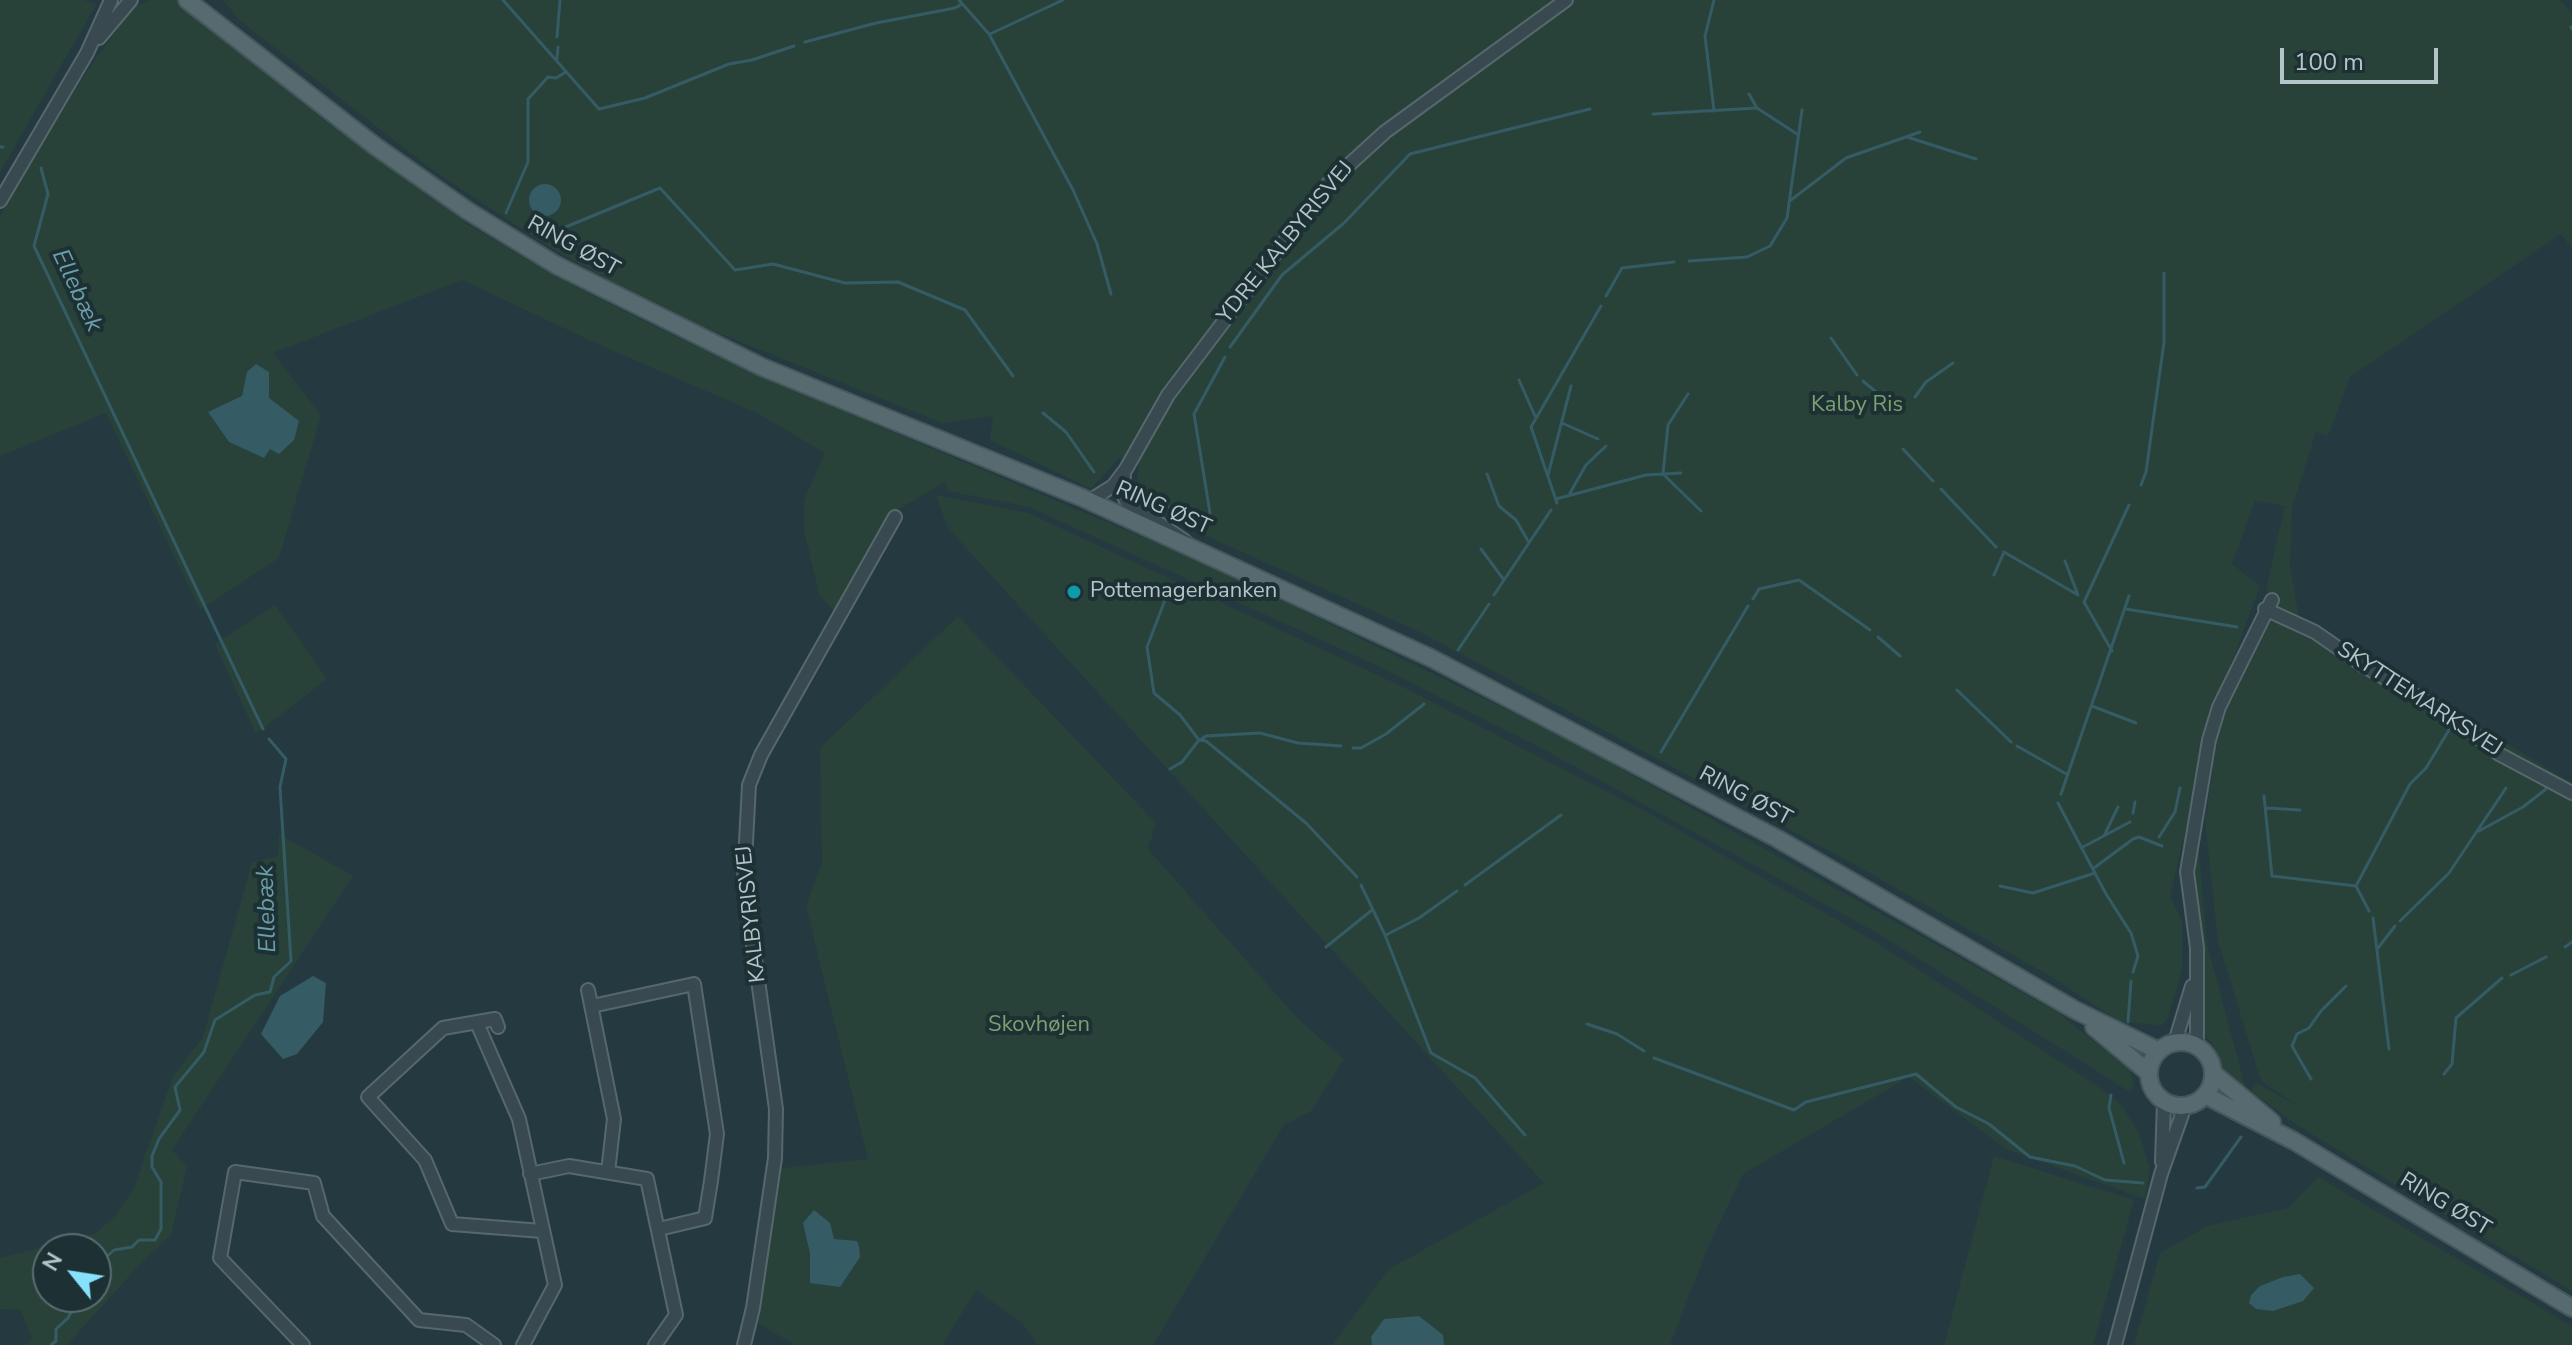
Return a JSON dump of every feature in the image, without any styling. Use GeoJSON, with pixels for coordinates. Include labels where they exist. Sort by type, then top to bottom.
{"type":"FeatureCollection","features":[{"type":"Feature","properties":{"kind":"main road","name":"RING ØST"},"geometry":{"type":"LineString","coordinates":[[187,0],[386,153],[468,211],[556,265],[762,367],[1089,501],[1431,658],[1764,832],[1873,891],[2075,1010],[2159,1051]]}},
{"type":"Feature","properties":{"kind":"main road","name":"RING ØST"},"geometry":{"type":"LineString","coordinates":[[208,0],[243,41]]}},
{"type":"Feature","properties":{"kind":"main road","name":"RING ØST"},"geometry":{"type":"LineString","coordinates":[[2075,1010],[2149,1073]]}},
{"type":"Feature","properties":{"kind":"main road"},"geometry":{"type":"LineString","coordinates":[[2175,1042],[2197,1046],[2211,1062],[2213,1073],[2205,1095],[2185,1106],[2164,1101],[2153,1089],[2149,1073],[2159,1051],[2175,1042]]}},
{"type":"Feature","properties":{"kind":"main road","name":"RING ØST"},"geometry":{"type":"LineString","coordinates":[[2213,1073],[2294,1141]]}},
{"type":"Feature","properties":{"kind":"main road","name":"RING ØST"},"geometry":{"type":"LineString","coordinates":[[2205,1095],[2294,1141],[2572,1308]]}},
{"type":"Feature","properties":{"kind":"street"},"geometry":{"type":"LineString","coordinates":[[0,201],[87,53],[111,0]]}},
{"type":"Feature","properties":{"kind":"street"},"geometry":{"type":"LineString","coordinates":[[87,53],[131,0]]}},
{"type":"Feature","properties":{"kind":"street","name":"YDRE KALBYRISVEJ"},"geometry":{"type":"LineString","coordinates":[[1089,501],[1113,486],[1126,469],[1168,395],[1328,184],[1385,132],[1566,0]]}},
{"type":"Feature","properties":{"kind":"street"},"geometry":{"type":"LineString","coordinates":[[1126,469],[1121,489],[1126,501],[1164,524],[1190,545]]}},
{"type":"Feature","properties":{"kind":"street","name":"KALBYRISVEJ"},"geometry":{"type":"LineString","coordinates":[[744,1345],[775,1158],[776,1109],[744,880],[749,785],[761,755],[895,517]]}},
{"type":"Feature","properties":{"kind":"street","name":"SKYTTEMARKSVEJ"},"geometry":{"type":"LineString","coordinates":[[2197,1046],[2196,972],[2187,872],[2209,740],[2219,707],[2268,604],[2364,666],[2446,713],[2499,754],[2572,793]]}},
{"type":"Feature","properties":{"kind":"street","name":"SKYTTEMARKSVEJ"},"geometry":{"type":"LineString","coordinates":[[2175,1042],[2196,972]]}},
{"type":"Feature","properties":{"kind":"street"},"geometry":{"type":"LineString","coordinates":[[592,1006],[694,984],[717,1134],[711,1181],[705,1218],[659,1229]]}},
{"type":"Feature","properties":{"kind":"street"},"geometry":{"type":"LineString","coordinates":[[588,990],[614,1119],[608,1172]]}},
{"type":"Feature","properties":{"kind":"street"},"geometry":{"type":"LineString","coordinates":[[498,1027],[495,1019],[443,1028],[368,1097],[425,1160],[452,1224],[542,1231]]}},
{"type":"Feature","properties":{"kind":"street"},"geometry":{"type":"LineString","coordinates":[[477,1023],[519,1119],[555,1285],[523,1345]]}},
{"type":"Feature","properties":{"kind":"street"},"geometry":{"type":"LineString","coordinates":[[2161,1174],[2164,1101]]}},
{"type":"Feature","properties":{"kind":"street"},"geometry":{"type":"LineString","coordinates":[[2115,1345],[2161,1174],[2185,1106]]}},
{"type":"Feature","properties":{"kind":"street"},"geometry":{"type":"LineString","coordinates":[[530,1174],[569,1166],[647,1179],[676,1315],[655,1345]]}},
{"type":"Feature","properties":{"kind":"street"},"geometry":{"type":"LineString","coordinates":[[303,1345],[220,1258],[235,1172],[314,1183],[323,1216],[419,1320],[466,1325],[494,1345]]}},
{"type":"Feature","properties":{"kind":"green space"},"geometry":{"type":"Polygon","coordinates":[[[0,0],[84,0],[96,5],[0,172],[0,0]]]}},
{"type":"Feature","properties":{"kind":"green space"},"geometry":{"type":"Polygon","coordinates":[[[151,0],[176,0],[320,117],[469,225],[553,275],[668,333],[845,412],[1211,566],[1573,742],[2057,1012],[2129,1069],[2134,1083],[2130,1092],[1879,934],[1541,748],[1378,666],[1029,507],[948,491],[945,482],[891,514],[835,612],[820,596],[804,531],[804,500],[825,453],[757,413],[602,346],[462,280],[273,353],[321,415],[279,558],[200,610],[106,413],[0,456],[0,217],[14,188],[93,62],[134,7],[151,0]]]}},
{"type":"Feature","properties":{"kind":"green space","name":"Kalby Ris"},"geometry":{"type":"Polygon","coordinates":[[[223,0],[2560,0],[2572,15],[2572,249],[2561,234],[2350,377],[2328,436],[2316,432],[2292,508],[2290,567],[2299,617],[2572,783],[2572,1291],[2300,1127],[2224,1072],[2217,1051],[2204,1033],[2204,947],[2194,872],[2198,840],[2207,944],[2245,1086],[2251,1090],[2257,1083],[2303,1109],[2261,1081],[2218,941],[2205,820],[2221,718],[2266,624],[2267,584],[2285,506],[2255,501],[2232,564],[2260,586],[2212,716],[2170,896],[2182,921],[2182,970],[2168,1018],[2161,1026],[2119,1021],[2053,978],[1854,864],[1420,632],[1193,530],[1136,490],[1139,465],[1119,458],[1091,489],[990,440],[993,416],[942,423],[674,315],[554,250],[434,171],[239,20],[223,0]]]}},
{"type":"Feature","properties":{"kind":"green space"},"geometry":{"type":"Polygon","coordinates":[[[936,495],[1028,513],[1399,685],[1645,811],[1876,942],[2102,1089],[2122,1106],[2139,1133],[2150,1169],[2145,1199],[2006,1149],[1909,1077],[1743,1174],[1708,1247],[1670,1345],[1332,1345],[1389,1269],[1544,1183],[948,528],[936,495]]]}},
{"type":"Feature","properties":{"kind":"green space"},"geometry":{"type":"Polygon","coordinates":[[[275,605],[327,679],[256,734],[215,644],[275,605]]]}},
{"type":"Feature","properties":{"kind":"green space","name":"Skovhøjen"},"geometry":{"type":"Polygon","coordinates":[[[958,616],[1156,823],[1148,849],[1298,1019],[1344,1059],[1311,1111],[1284,1125],[1153,1345],[1038,1345],[1022,1323],[976,1290],[942,1345],[795,1345],[758,1323],[782,1168],[868,1159],[806,906],[822,863],[820,748],[958,616]]]}},
{"type":"Feature","properties":{"kind":"green space"},"geometry":{"type":"Polygon","coordinates":[[[279,834],[353,876],[172,1150],[187,1166],[171,1235],[112,1295],[112,1233],[96,1233],[117,1214],[134,1188],[173,1076],[203,1037],[252,862],[278,856],[279,834]]]}},
{"type":"Feature","properties":{"kind":"green space"},"geometry":{"type":"Polygon","coordinates":[[[1994,1156],[2134,1200],[2093,1345],[1944,1345],[1994,1156]]]}},
{"type":"Feature","properties":{"kind":"green space"},"geometry":{"type":"Polygon","coordinates":[[[2318,1177],[2572,1326],[2572,1345],[2134,1345],[2160,1253],[2207,1226],[2288,1208],[2318,1177]]]}},
{"type":"Feature","properties":{"kind":"green space"},"geometry":{"type":"Polygon","coordinates":[[[32,1250],[32,1313],[96,1313],[67,1345],[26,1345],[32,1339],[21,1310],[0,1309],[0,1258],[32,1250]]]}},
{"type":"Feature","properties":{"kind":"water"},"geometry":{"type":"Polygon","coordinates":[[[545,184],[556,189],[561,200],[556,211],[545,216],[534,211],[529,200],[534,189],[545,184]]]}},
{"type":"Feature","properties":{"kind":"water"},"geometry":{"type":"Polygon","coordinates":[[[256,364],[269,372],[269,398],[299,421],[294,440],[279,454],[270,449],[264,458],[229,442],[208,412],[242,396],[247,372],[256,364]]]}},
{"type":"Feature","properties":{"kind":"water"},"geometry":{"type":"Polygon","coordinates":[[[313,976],[326,983],[323,1022],[297,1054],[283,1059],[261,1034],[280,996],[313,976]]]}},
{"type":"Feature","properties":{"kind":"water"},"geometry":{"type":"Polygon","coordinates":[[[814,1210],[830,1223],[834,1239],[857,1241],[859,1246],[860,1257],[840,1287],[810,1283],[810,1253],[803,1223],[814,1210]]]}},
{"type":"Feature","properties":{"kind":"water"},"geometry":{"type":"Polygon","coordinates":[[[2300,1274],[2314,1288],[2303,1301],[2273,1311],[2256,1309],[2249,1303],[2251,1295],[2260,1286],[2300,1274]]]}},
{"type":"Feature","properties":{"kind":"water"},"geometry":{"type":"Polygon","coordinates":[[[1419,1316],[1443,1335],[1444,1345],[1372,1345],[1371,1337],[1384,1319],[1419,1316]]]}},
{"type":"Feature","properties":{"kind":"waterway"},"geometry":{"type":"LineString","coordinates":[[503,0],[599,109],[645,98],[729,64],[794,46]]}},
{"type":"Feature","properties":{"kind":"waterway"},"geometry":{"type":"LineString","coordinates":[[557,37],[560,0]]}},
{"type":"Feature","properties":{"kind":"waterway"},"geometry":{"type":"LineString","coordinates":[[959,0],[989,34],[1073,190],[1097,244],[1111,294]]}},
{"type":"Feature","properties":{"kind":"waterway"},"geometry":{"type":"LineString","coordinates":[[990,34],[1063,0]]}},
{"type":"Feature","properties":{"kind":"waterway"},"geometry":{"type":"LineString","coordinates":[[1714,0],[1705,36],[1714,111]]}},
{"type":"Feature","properties":{"kind":"waterway"},"geometry":{"type":"LineString","coordinates":[[805,42],[962,4]]}},
{"type":"Feature","properties":{"kind":"waterway"},"geometry":{"type":"LineString","coordinates":[[557,59],[558,47]]}},
{"type":"Feature","properties":{"kind":"waterway"},"geometry":{"type":"LineString","coordinates":[[506,213],[528,162],[528,99],[548,77],[556,78],[566,72]]}},
{"type":"Feature","properties":{"kind":"waterway"},"geometry":{"type":"LineString","coordinates":[[1749,94],[1757,108]]}},
{"type":"Feature","properties":{"kind":"waterway"},"geometry":{"type":"LineString","coordinates":[[1653,114],[1757,108],[1797,134]]}},
{"type":"Feature","properties":{"kind":"waterway"},"geometry":{"type":"LineString","coordinates":[[1230,347],[1282,275],[1344,223],[1410,154],[1590,109]]}},
{"type":"Feature","properties":{"kind":"waterway"},"geometry":{"type":"LineString","coordinates":[[1689,261],[1747,257],[1770,246],[1787,218],[1802,110]]}},
{"type":"Feature","properties":{"kind":"waterway"},"geometry":{"type":"LineString","coordinates":[[1791,200],[1846,158],[1920,132]]}},
{"type":"Feature","properties":{"kind":"waterway"},"geometry":{"type":"LineString","coordinates":[[1907,137],[1976,159]]}},
{"type":"Feature","properties":{"kind":"waterway","name":"Ellebæk"},"geometry":{"type":"LineString","coordinates":[[41,168],[48,194],[34,246],[263,729]]}},
{"type":"Feature","properties":{"kind":"waterway"},"geometry":{"type":"LineString","coordinates":[[544,236],[660,188],[735,270],[773,264],[845,283],[898,282],[965,310],[1013,376]]}},
{"type":"Feature","properties":{"kind":"waterway"},"geometry":{"type":"LineString","coordinates":[[1606,296],[1622,268],[1674,262]]}},
{"type":"Feature","properties":{"kind":"waterway"},"geometry":{"type":"LineString","coordinates":[[2141,485],[2146,472],[2164,342],[2164,273]]}},
{"type":"Feature","properties":{"kind":"waterway"},"geometry":{"type":"LineString","coordinates":[[1557,503],[1531,427],[1601,306]]}},
{"type":"Feature","properties":{"kind":"waterway"},"geometry":{"type":"LineString","coordinates":[[1831,338],[1857,375]]}},
{"type":"Feature","properties":{"kind":"waterway"},"geometry":{"type":"LineString","coordinates":[[1202,530],[1210,513],[1194,414],[1225,357]]}},
{"type":"Feature","properties":{"kind":"waterway"},"geometry":{"type":"LineString","coordinates":[[1915,397],[1926,382],[1953,363]]}},
{"type":"Feature","properties":{"kind":"waterway"},"geometry":{"type":"LineString","coordinates":[[1519,380],[1535,416]]}},
{"type":"Feature","properties":{"kind":"waterway"},"geometry":{"type":"LineString","coordinates":[[1863,381],[1888,402]]}},
{"type":"Feature","properties":{"kind":"waterway"},"geometry":{"type":"LineString","coordinates":[[1548,475],[1571,386]]}},
{"type":"Feature","properties":{"kind":"waterway"},"geometry":{"type":"LineString","coordinates":[[1688,394],[1668,425],[1663,474],[1701,511]]}},
{"type":"Feature","properties":{"kind":"waterway"},"geometry":{"type":"LineString","coordinates":[[1043,413],[1066,432],[1094,472]]}},
{"type":"Feature","properties":{"kind":"waterway"},"geometry":{"type":"LineString","coordinates":[[1562,423],[1598,439]]}},
{"type":"Feature","properties":{"kind":"waterway"},"geometry":{"type":"LineString","coordinates":[[1570,493],[1586,465],[1606,446]]}},
{"type":"Feature","properties":{"kind":"waterway"},"geometry":{"type":"LineString","coordinates":[[1903,449],[1933,481]]}},
{"type":"Feature","properties":{"kind":"waterway"},"geometry":{"type":"LineString","coordinates":[[1556,499],[1646,475],[1681,473]]}},
{"type":"Feature","properties":{"kind":"waterway"},"geometry":{"type":"LineString","coordinates":[[1487,474],[1499,506],[1516,520],[1528,541]]}},
{"type":"Feature","properties":{"kind":"waterway"},"geometry":{"type":"LineString","coordinates":[[1941,489],[1996,547]]}},
{"type":"Feature","properties":{"kind":"waterway"},"geometry":{"type":"LineString","coordinates":[[1150,497],[1202,525]]}},
{"type":"Feature","properties":{"kind":"waterway"},"geometry":{"type":"LineString","coordinates":[[2112,651],[2084,602],[2129,505]]}},
{"type":"Feature","properties":{"kind":"waterway"},"geometry":{"type":"LineString","coordinates":[[1494,595],[1551,510]]}},
{"type":"Feature","properties":{"kind":"waterway"},"geometry":{"type":"LineString","coordinates":[[1481,549],[1504,580]]}},
{"type":"Feature","properties":{"kind":"waterway"},"geometry":{"type":"LineString","coordinates":[[1994,575],[2004,552],[2078,595]]}},
{"type":"Feature","properties":{"kind":"waterway"},"geometry":{"type":"LineString","coordinates":[[2065,561],[2078,595]]}},
{"type":"Feature","properties":{"kind":"waterway"},"geometry":{"type":"LineString","coordinates":[[1753,599],[1759,589],[1799,580],[1870,630]]}},
{"type":"Feature","properties":{"kind":"waterway"},"geometry":{"type":"LineString","coordinates":[[1170,587],[1147,647],[1154,693],[1180,715],[1199,740],[1182,762],[1170,769]]}},
{"type":"Feature","properties":{"kind":"waterway"},"geometry":{"type":"LineString","coordinates":[[2061,794],[2129,596]]}},
{"type":"Feature","properties":{"kind":"waterway"},"geometry":{"type":"LineString","coordinates":[[1458,650],[1489,604]]}},
{"type":"Feature","properties":{"kind":"waterway"},"geometry":{"type":"LineString","coordinates":[[1661,752],[1748,606]]}},
{"type":"Feature","properties":{"kind":"waterway"},"geometry":{"type":"LineString","coordinates":[[2126,609],[2237,627]]}},
{"type":"Feature","properties":{"kind":"waterway"},"geometry":{"type":"LineString","coordinates":[[1878,637],[1900,656]]}},
{"type":"Feature","properties":{"kind":"waterway"},"geometry":{"type":"LineString","coordinates":[[1957,690],[2011,742]]}},
{"type":"Feature","properties":{"kind":"waterway"},"geometry":{"type":"LineString","coordinates":[[1353,748],[1361,748],[1386,734],[1424,704]]}},
{"type":"Feature","properties":{"kind":"waterway"},"geometry":{"type":"LineString","coordinates":[[2092,706],[2136,723]]}},
{"type":"Feature","properties":{"kind":"waterway"},"geometry":{"type":"LineString","coordinates":[[2369,911],[2356,886],[2410,784],[2426,768],[2452,725]]}},
{"type":"Feature","properties":{"kind":"waterway"},"geometry":{"type":"LineString","coordinates":[[1200,740],[1206,736],[1260,733],[1298,743],[1341,746]]}},
{"type":"Feature","properties":{"kind":"waterway","name":"Ellebæk"},"geometry":{"type":"LineString","coordinates":[[112,1252],[132,1247],[139,1240],[155,1240],[161,1229],[161,1182],[152,1167],[152,1156],[159,1139],[180,1110],[175,1087],[204,1052],[215,1020],[255,995],[270,992],[274,977],[291,961],[280,787],[286,759],[269,739]]}},
{"type":"Feature","properties":{"kind":"waterway"},"geometry":{"type":"LineString","coordinates":[[1199,740],[1206,741],[1306,823],[1357,877]]}},
{"type":"Feature","properties":{"kind":"waterway"},"geometry":{"type":"LineString","coordinates":[[2017,746],[2068,775]]}},
{"type":"Feature","properties":{"kind":"waterway"},"geometry":{"type":"LineString","coordinates":[[2159,837],[2175,812],[2180,788]]}},
{"type":"Feature","properties":{"kind":"waterway"},"geometry":{"type":"LineString","coordinates":[[2400,921],[2449,873],[2506,788]]}},
{"type":"Feature","properties":{"kind":"waterway"},"geometry":{"type":"LineString","coordinates":[[2479,831],[2523,807],[2546,789]]}},
{"type":"Feature","properties":{"kind":"waterway"},"geometry":{"type":"LineString","coordinates":[[2264,796],[2272,876],[2356,886]]}},
{"type":"Feature","properties":{"kind":"waterway"},"geometry":{"type":"LineString","coordinates":[[2133,813],[2135,802]]}},
{"type":"Feature","properties":{"kind":"waterway"},"geometry":{"type":"LineString","coordinates":[[2058,803],[2106,894],[2131,933],[2138,956],[2133,972]]}},
{"type":"Feature","properties":{"kind":"waterway"},"geometry":{"type":"LineString","coordinates":[[2104,836],[2118,807]]}},
{"type":"Feature","properties":{"kind":"waterway"},"geometry":{"type":"LineString","coordinates":[[2266,808],[2300,810]]}},
{"type":"Feature","properties":{"kind":"waterway"},"geometry":{"type":"LineString","coordinates":[[1465,885],[1561,815]]}},
{"type":"Feature","properties":{"kind":"waterway"},"geometry":{"type":"LineString","coordinates":[[2081,848],[2130,822]]}},
{"type":"Feature","properties":{"kind":"waterway"},"geometry":{"type":"LineString","coordinates":[[2094,868],[2139,837],[2162,846]]}},
{"type":"Feature","properties":{"kind":"waterway"},"geometry":{"type":"LineString","coordinates":[[2000,886],[2033,893],[2095,873]]}},
{"type":"Feature","properties":{"kind":"waterway"},"geometry":{"type":"LineString","coordinates":[[1361,885],[1385,935],[1431,1053],[1475,1078],[1525,1135]]}},
{"type":"Feature","properties":{"kind":"waterway"},"geometry":{"type":"LineString","coordinates":[[1386,935],[1419,918],[1457,891]]}},
{"type":"Feature","properties":{"kind":"waterway"},"geometry":{"type":"LineString","coordinates":[[1326,947],[1372,910]]}},
{"type":"Feature","properties":{"kind":"waterway"},"geometry":{"type":"LineString","coordinates":[[2373,918],[2389,1049]]}},
{"type":"Feature","properties":{"kind":"waterway"},"geometry":{"type":"LineString","coordinates":[[2378,948],[2395,926]]}},
{"type":"Feature","properties":{"kind":"waterway"},"geometry":{"type":"LineString","coordinates":[[2565,947],[2572,942]]}},
{"type":"Feature","properties":{"kind":"waterway"},"geometry":{"type":"LineString","coordinates":[[2511,975],[2546,957]]}},
{"type":"Feature","properties":{"kind":"waterway"},"geometry":{"type":"LineString","coordinates":[[2444,1074],[2452,1064],[2456,1018],[2502,978]]}},
{"type":"Feature","properties":{"kind":"waterway"},"geometry":{"type":"LineString","coordinates":[[2128,1022],[2131,981]]}},
{"type":"Feature","properties":{"kind":"waterway"},"geometry":{"type":"LineString","coordinates":[[2311,1079],[2292,1046],[2297,1034],[2309,1028],[2346,986]]}},
{"type":"Feature","properties":{"kind":"waterway"},"geometry":{"type":"LineString","coordinates":[[1587,1024],[1617,1034],[1644,1051]]}},
{"type":"Feature","properties":{"kind":"waterway"},"geometry":{"type":"LineString","coordinates":[[1654,1058],[1794,1110],[1806,1102],[1916,1074],[1956,1107],[1989,1124],[2030,1157],[2075,1166],[2105,1180],[2143,1183]]}},
{"type":"Feature","properties":{"kind":"waterway"},"geometry":{"type":"LineString","coordinates":[[2111,1095],[2109,1108],[2124,1163]]}},
{"type":"Feature","properties":{"kind":"waterway"},"geometry":{"type":"LineString","coordinates":[[2197,1188],[2205,1187],[2241,1137]]}},
{"type":"Feature","properties":{"kind":"waterway","name":"Ellebæk"},"geometry":{"type":"LineString","coordinates":[[51,1345],[56,1341],[56,1329],[71,1313]]}},
{"type":"Feature","properties":{"kind":"place","name":"Pottemagerbanken"},"geometry":{"type":"Point","coordinates":[1074,592]}}]}
